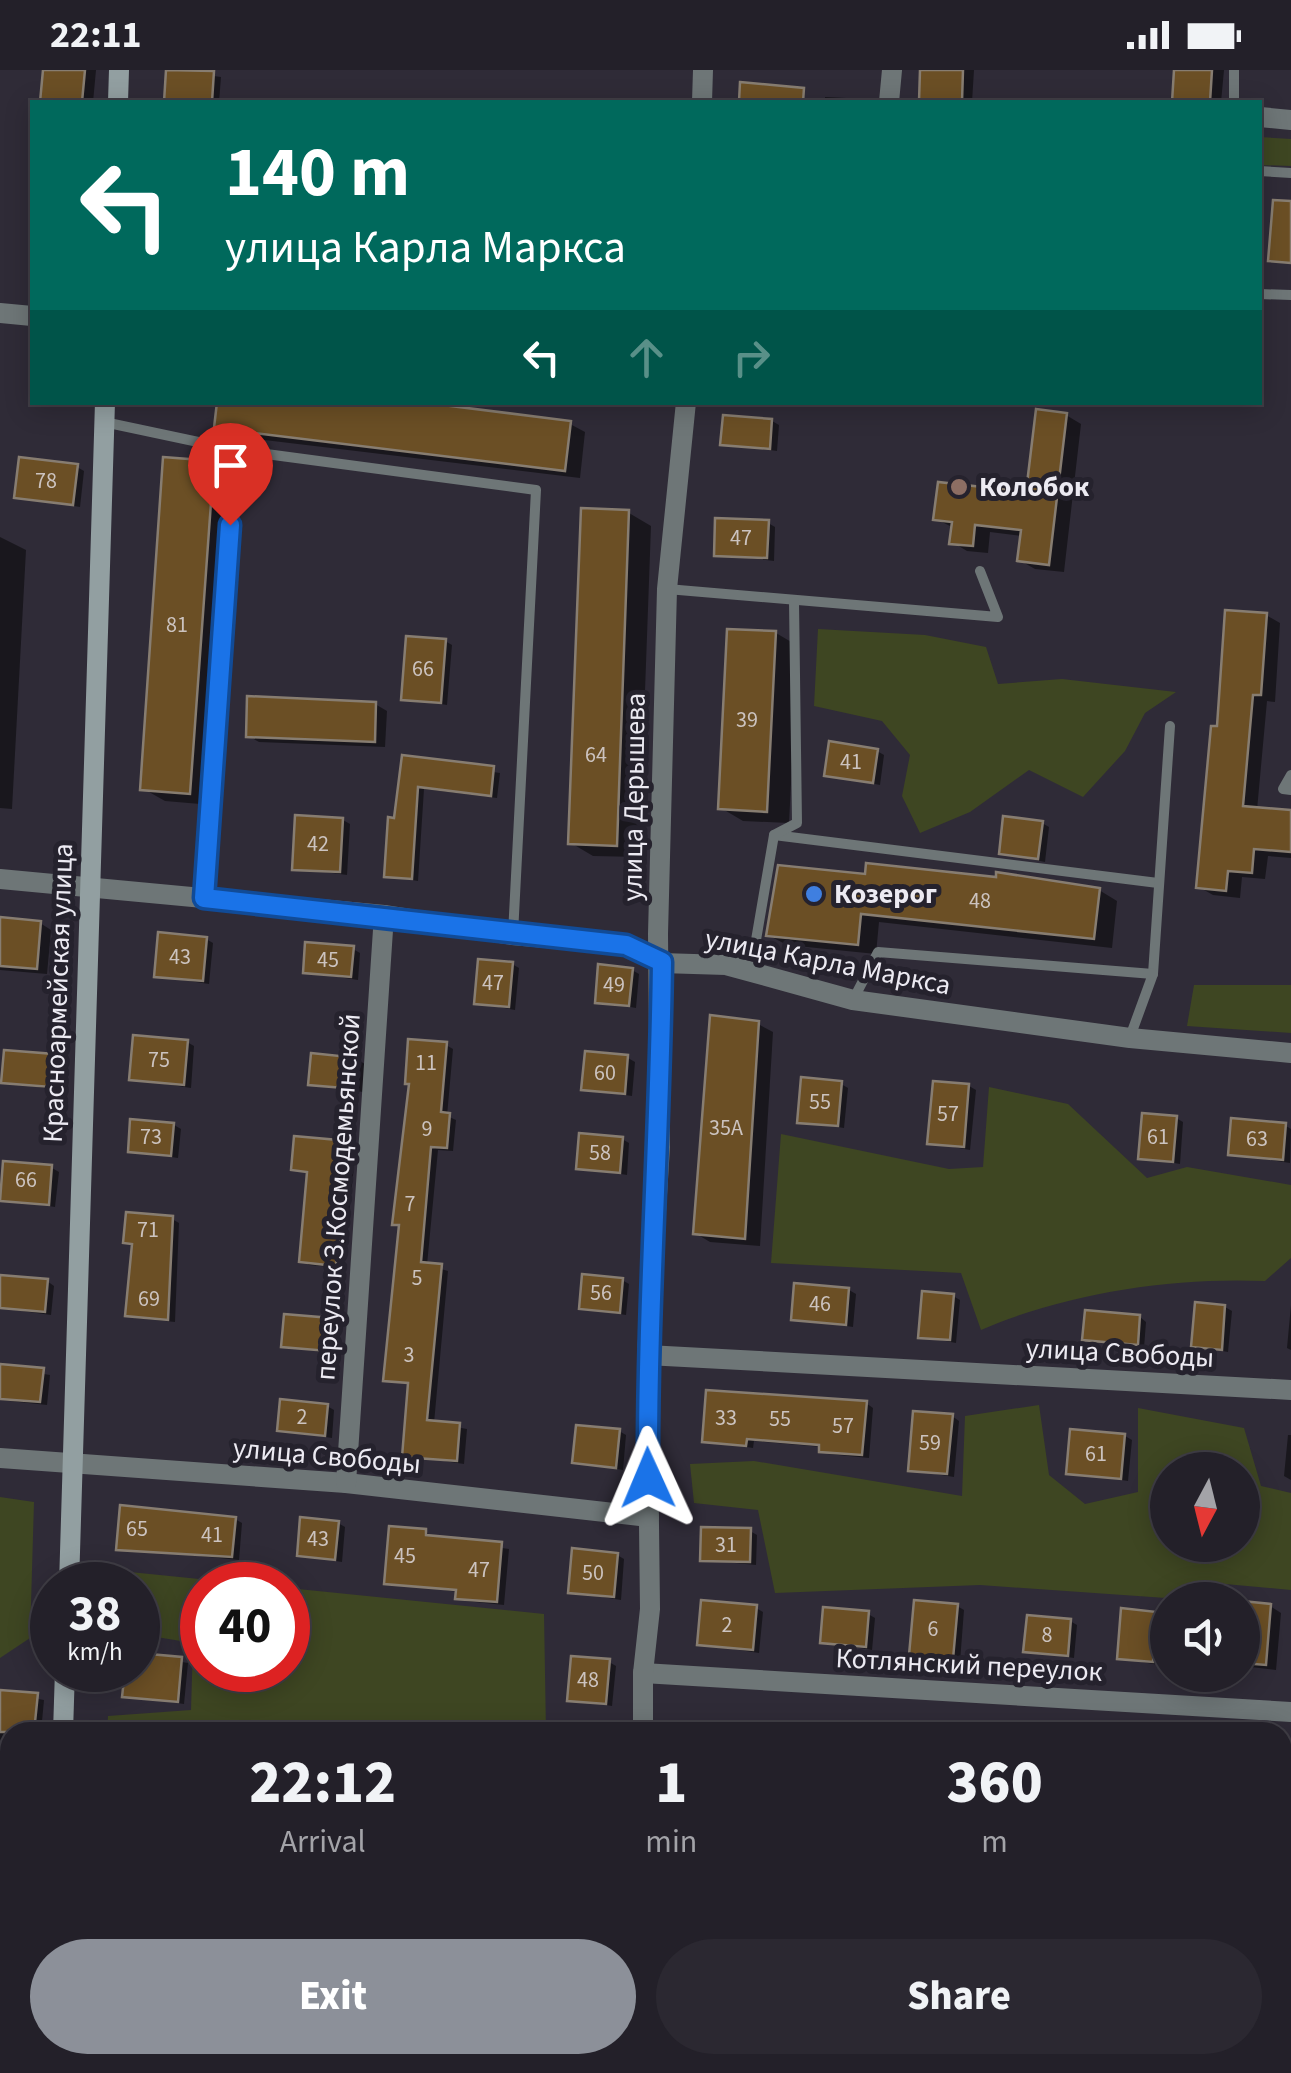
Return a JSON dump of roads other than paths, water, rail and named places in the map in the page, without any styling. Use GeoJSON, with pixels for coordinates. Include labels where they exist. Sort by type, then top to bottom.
{"type":"FeatureCollection","features":[{"type":"Feature","properties":{"kind":"main road"},"geometry":{"type":"LineString","coordinates":[[118,100],[119,70]]}},
{"type":"Feature","properties":{"kind":"main road","name":"Красноармейская улица"},"geometry":{"type":"LineString","coordinates":[[69,1562],[104,412]]}},
{"type":"Feature","properties":{"kind":"main road"},"geometry":{"type":"LineString","coordinates":[[63,1722],[64,1692]]}},
{"type":"Feature","properties":{"kind":"street"},"geometry":{"type":"LineString","coordinates":[[702,100],[703,70]]}},
{"type":"Feature","properties":{"kind":"street"},"geometry":{"type":"LineString","coordinates":[[889,100],[892,70]]}},
{"type":"Feature","properties":{"kind":"street"},"geometry":{"type":"LineString","coordinates":[[1262,117],[1291,120]]}},
{"type":"Feature","properties":{"kind":"street"},"geometry":{"type":"LineString","coordinates":[[0,313],[30,316]]}},
{"type":"Feature","properties":{"kind":"street","name":"улица Дерышева"},"geometry":{"type":"LineString","coordinates":[[643,1722],[643,1672],[650,1609],[647,1355],[660,1148],[662,962],[658,934],[667,590],[686,405]]}},
{"type":"Feature","properties":{"kind":"street","name":"улица Карла Маркса"},"geometry":{"type":"LineString","coordinates":[[0,879],[384,915],[512,936],[626,945],[662,962],[726,966],[854,1000],[1130,1038],[1291,1053]]}},
{"type":"Feature","properties":{"kind":"street","name":"переулок З.Космодемьянской"},"geometry":{"type":"LineString","coordinates":[[346,1483],[384,915]]}},
{"type":"Feature","properties":{"kind":"street","name":"улица Свободы"},"geometry":{"type":"LineString","coordinates":[[647,1355],[1291,1390]]}},
{"type":"Feature","properties":{"kind":"street","name":"улица Свободы"},"geometry":{"type":"LineString","coordinates":[[0,1458],[346,1483],[648,1517]]}},
{"type":"Feature","properties":{"kind":"street","name":"Котлянский переулок"},"geometry":{"type":"LineString","coordinates":[[643,1672],[1291,1712]]}},
{"type":"Feature","properties":{"kind":"lane"},"geometry":{"type":"LineString","coordinates":[[1234,70],[1234,100]]}},
{"type":"Feature","properties":{"kind":"lane"},"geometry":{"type":"LineString","coordinates":[[1262,171],[1291,173]]}},
{"type":"Feature","properties":{"kind":"lane"},"geometry":{"type":"LineString","coordinates":[[1262,294],[1291,295]]}},
{"type":"Feature","properties":{"kind":"lane"},"geometry":{"type":"LineString","coordinates":[[104,412],[236,450],[536,490],[512,936]]}},
{"type":"Feature","properties":{"kind":"lane"},"geometry":{"type":"LineString","coordinates":[[204,898],[236,450]]}},
{"type":"Feature","properties":{"kind":"lane"},"geometry":{"type":"LineString","coordinates":[[667,590],[998,617],[980,571]]}},
{"type":"Feature","properties":{"kind":"lane"},"geometry":{"type":"LineString","coordinates":[[774,836],[797,823],[794,601]]}},
{"type":"Feature","properties":{"kind":"lane"},"geometry":{"type":"LineString","coordinates":[[1130,1038],[1153,974],[1170,726]]}},
{"type":"Feature","properties":{"kind":"lane"},"geometry":{"type":"LineString","coordinates":[[1291,774],[1284,789],[1291,790]]}},
{"type":"Feature","properties":{"kind":"lane"},"geometry":{"type":"LineString","coordinates":[[774,836],[1158,882]]}},
{"type":"Feature","properties":{"kind":"lane"},"geometry":{"type":"LineString","coordinates":[[726,966],[756,940],[774,836]]}},
{"type":"Feature","properties":{"kind":"lane"},"geometry":{"type":"LineString","coordinates":[[854,1000],[878,952],[1153,974]]}},
{"type":"Feature","properties":{"kind":"place","name":"Колобок"},"geometry":{"type":"Point","coordinates":[959,487]}},
{"type":"Feature","properties":{"kind":"place","name":"Козерог"},"geometry":{"type":"Point","coordinates":[814,894]}}]}
